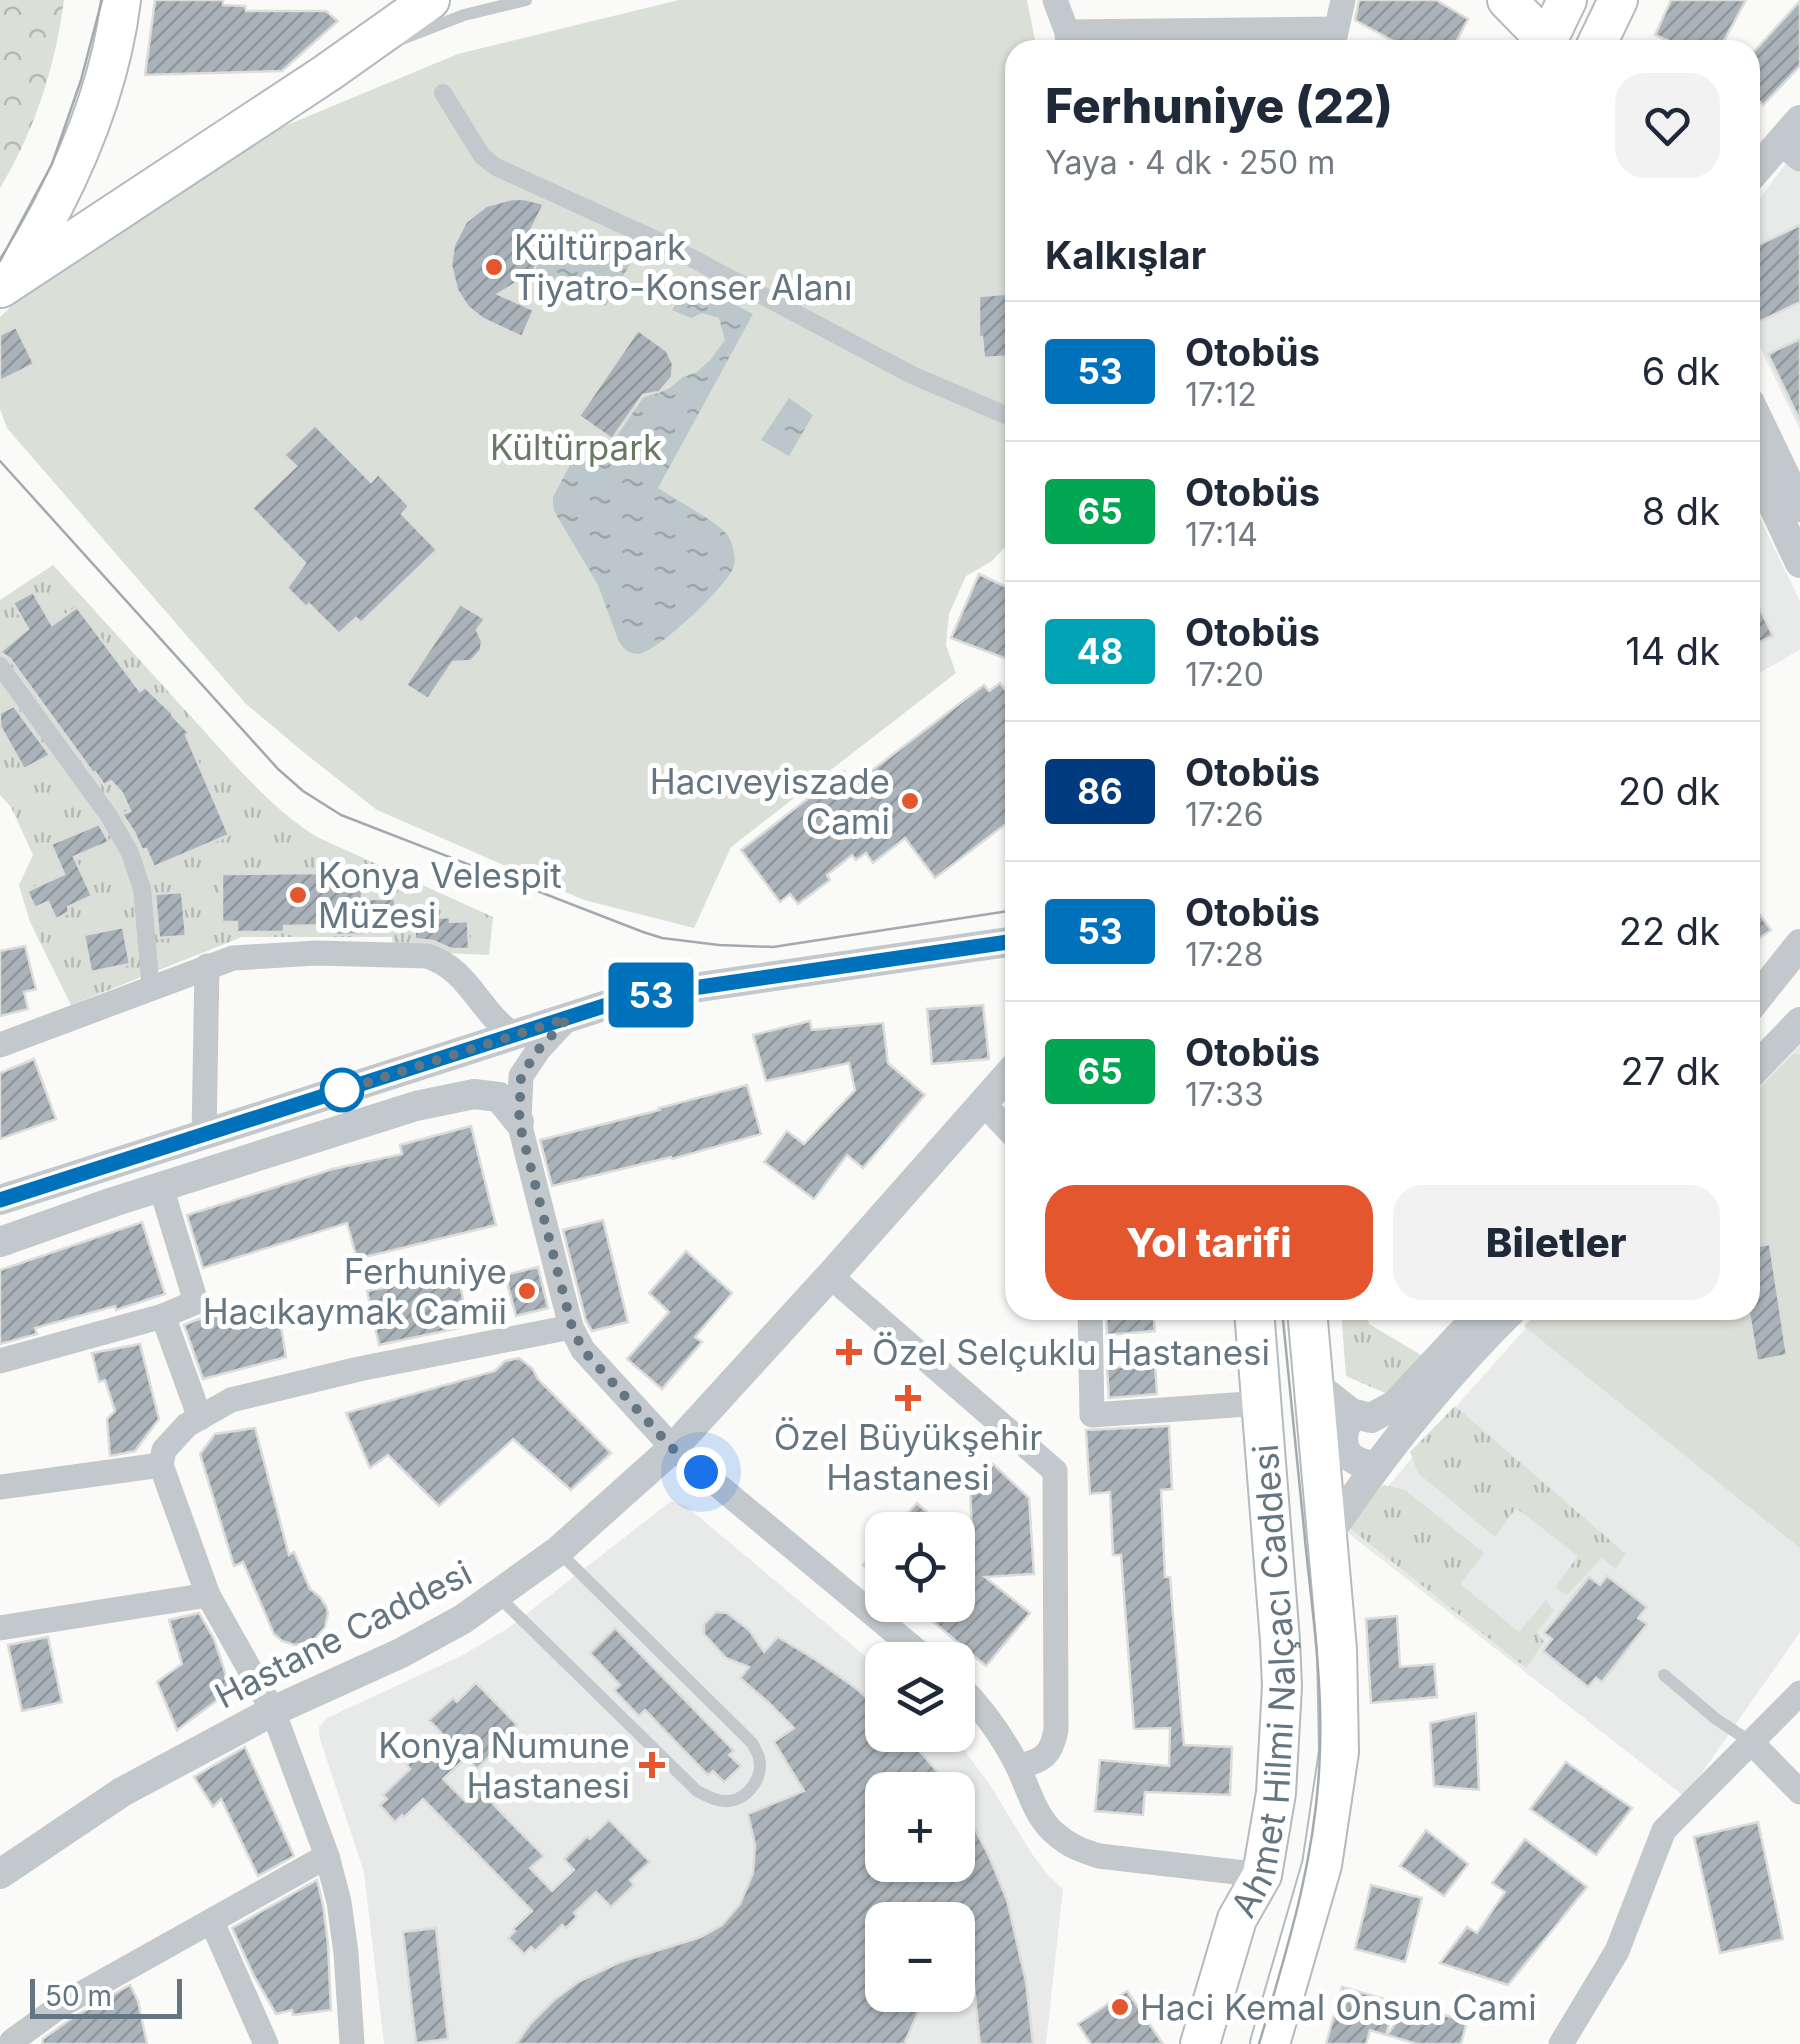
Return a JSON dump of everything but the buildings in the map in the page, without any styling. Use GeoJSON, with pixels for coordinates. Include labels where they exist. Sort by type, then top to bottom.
{"type":"FeatureCollection","features":[{"type":"Feature","properties":{"kind":"main road"},"geometry":{"type":"LineString","coordinates":[[0,289],[30,248],[93,120],[116,40],[121,0]]}},
{"type":"Feature","properties":{"kind":"main road"},"geometry":{"type":"LineString","coordinates":[[1507,0],[1541,40]]}},
{"type":"Feature","properties":{"kind":"main road"},"geometry":{"type":"LineString","coordinates":[[1550,40],[1566,0]]}},
{"type":"Feature","properties":{"kind":"main road"},"geometry":{"type":"LineString","coordinates":[[1599,40],[1618,0]]}},
{"type":"Feature","properties":{"kind":"main road"},"geometry":{"type":"LineString","coordinates":[[0,289],[327,73],[422,2]]}},
{"type":"Feature","properties":{"kind":"main road","name":"Ahmet Hilmi Nalçacı Caddesi"},"geometry":{"type":"LineString","coordinates":[[1200,2044],[1237,1919],[1262,1875],[1276,1793],[1282,1686],[1255,1320]]}},
{"type":"Feature","properties":{"kind":"main road","name":"Ahmet Hilmi Nalçacı Caddesi"},"geometry":{"type":"LineString","coordinates":[[1270,2044],[1322,1865],[1339,1752],[1337,1649],[1308,1320]]}},
{"type":"Feature","properties":{"kind":"street"},"geometry":{"type":"LineString","coordinates":[[1055,0],[1067,40]]}},
{"type":"Feature","properties":{"kind":"street"},"geometry":{"type":"LineString","coordinates":[[1334,40],[1343,0]]}},
{"type":"Feature","properties":{"kind":"street"},"geometry":{"type":"LineString","coordinates":[[443,92],[482,156],[496,168],[666,245],[912,375],[1005,416]]}},
{"type":"Feature","properties":{"kind":"street"},"geometry":{"type":"LineString","coordinates":[[1760,168],[1793,140]]}},
{"type":"Feature","properties":{"kind":"street"},"geometry":{"type":"LineString","coordinates":[[1760,424],[1800,506]]}},
{"type":"Feature","properties":{"kind":"street"},"geometry":{"type":"LineString","coordinates":[[1760,477],[1800,563]]}},
{"type":"Feature","properties":{"kind":"street"},"geometry":{"type":"LineString","coordinates":[[0,666],[110,816],[130,853],[142,889],[151,990]]}},
{"type":"Feature","properties":{"kind":"street"},"geometry":{"type":"LineString","coordinates":[[0,1200],[610,1004],[652,994],[1005,942]]}},
{"type":"Feature","properties":{"kind":"street"},"geometry":{"type":"LineString","coordinates":[[1760,994],[1800,944]]}},
{"type":"Feature","properties":{"kind":"street"},"geometry":{"type":"LineString","coordinates":[[0,1045],[207,966],[246,956],[316,953],[427,956],[450,966],[514,1035]]}},
{"type":"Feature","properties":{"kind":"street"},"geometry":{"type":"LineString","coordinates":[[204,1136],[207,966]]}},
{"type":"Feature","properties":{"kind":"street"},"geometry":{"type":"LineString","coordinates":[[472,1048],[482,1030],[486,1008]]}},
{"type":"Feature","properties":{"kind":"street"},"geometry":{"type":"LineString","coordinates":[[568,1018],[539,1049],[521,1076],[519,1122],[572,1327],[583,1350],[672,1448],[906,1642]]}},
{"type":"Feature","properties":{"kind":"street"},"geometry":{"type":"LineString","coordinates":[[1760,1064],[1800,1022]]}},
{"type":"Feature","properties":{"kind":"street","name":"Hastane Caddesi"},"geometry":{"type":"LineString","coordinates":[[0,1874],[122,1792],[273,1711],[401,1654],[463,1619],[558,1551],[672,1448],[1005,1078]]}},
{"type":"Feature","properties":{"kind":"street"},"geometry":{"type":"LineString","coordinates":[[0,1242],[416,1106],[474,1094],[499,1097],[519,1122]]}},
{"type":"Feature","properties":{"kind":"street"},"geometry":{"type":"LineString","coordinates":[[983,1103],[1005,1126]]}},
{"type":"Feature","properties":{"kind":"street"},"geometry":{"type":"LineString","coordinates":[[0,1361],[163,1316],[196,1302],[161,1188]]}},
{"type":"Feature","properties":{"kind":"street"},"geometry":{"type":"LineString","coordinates":[[830,1276],[1055,1471],[1056,1730],[1053,1748],[1038,1761],[1018,1766]]}},
{"type":"Feature","properties":{"kind":"street"},"geometry":{"type":"LineString","coordinates":[[163,1316],[200,1418]]}},
{"type":"Feature","properties":{"kind":"street"},"geometry":{"type":"LineString","coordinates":[[1090,1320],[1092,1415],[1262,1402]]}},
{"type":"Feature","properties":{"kind":"street"},"geometry":{"type":"LineString","coordinates":[[1313,1383],[1351,1413],[1371,1418],[1395,1405],[1474,1320]]}},
{"type":"Feature","properties":{"kind":"street"},"geometry":{"type":"LineString","coordinates":[[1328,1535],[1375,1466],[1502,1320]]}},
{"type":"Feature","properties":{"kind":"street"},"geometry":{"type":"LineString","coordinates":[[352,2044],[346,1953],[327,1856],[273,1711],[208,1594],[165,1475],[164,1450],[188,1425],[231,1400],[360,1369],[572,1327]]}},
{"type":"Feature","properties":{"kind":"street"},"geometry":{"type":"LineString","coordinates":[[1351,1413],[1342,1432],[1345,1452],[1359,1464],[1375,1466]]}},
{"type":"Feature","properties":{"kind":"street"},"geometry":{"type":"LineString","coordinates":[[1,1484],[165,1475]]}},
{"type":"Feature","properties":{"kind":"street"},"geometry":{"type":"LineString","coordinates":[[0,1628],[208,1594]]}},
{"type":"Feature","properties":{"kind":"street"},"geometry":{"type":"LineString","coordinates":[[1561,2044],[1617,1951],[1664,1830],[1800,1693]]}},
{"type":"Feature","properties":{"kind":"street"},"geometry":{"type":"LineString","coordinates":[[975,1701],[992,1721],[1018,1766],[1039,1814],[1054,1833],[1074,1848],[1099,1856],[1262,1875]]}},
{"type":"Feature","properties":{"kind":"street"},"geometry":{"type":"LineString","coordinates":[[1752,1742],[1800,1792]]}},
{"type":"Feature","properties":{"kind":"street"},"geometry":{"type":"LineString","coordinates":[[16,2044],[12,2041],[63,2004],[327,1856]]}},
{"type":"Feature","properties":{"kind":"street"},"geometry":{"type":"LineString","coordinates":[[212,1922],[266,2044]]}},
{"type":"Feature","properties":{"kind":"lane"},"geometry":{"type":"LineString","coordinates":[[327,73],[431,26],[526,0]]}},
{"type":"Feature","properties":{"kind":"lane"},"geometry":{"type":"LineString","coordinates":[[498,1596],[697,1791],[712,1799],[728,1801],[743,1796],[755,1784],[760,1771],[752,1743],[558,1551]]}},
{"type":"Feature","properties":{"kind":"lane"},"geometry":{"type":"LineString","coordinates":[[1664,1675],[1716,1719],[1752,1742]]}},
{"type":"Feature","properties":{"kind":"shaded area"},"geometry":{"type":"Polygon","coordinates":[[[1788,161],[1800,171],[1800,430],[1760,348],[1760,198],[1788,161]]]}},
{"type":"Feature","properties":{"kind":"shaded area"},"geometry":{"type":"Polygon","coordinates":[[[1760,519],[1800,601],[1800,650],[1760,672],[1760,519]]]}},
{"type":"Feature","properties":{"kind":"shaded area"},"geometry":{"type":"Polygon","coordinates":[[[1800,1043],[1800,1632],[1685,1797],[1348,1533],[1533,1320],[1760,1320],[1760,1081],[1800,1043]]]}},
{"type":"Feature","properties":{"kind":"shaded area","name":"Konya Numune Hastanesi"},"geometry":{"type":"Polygon","coordinates":[[[671,1501],[687,1507],[865,1656],[865,1752],[966,1752],[1032,1854],[1063,1889],[1046,2044],[384,2044],[364,1872],[319,1727],[327,1718],[459,1657],[507,1629],[671,1501]]]}},
{"type":"Feature","properties":{"kind":"green space"},"geometry":{"type":"Polygon","coordinates":[[[0,0],[64,0],[42,97],[24,144],[0,188],[0,0]]]}},
{"type":"Feature","properties":{"kind":"green space","name":"Kültürpark"},"geometry":{"type":"Polygon","coordinates":[[[679,0],[1027,0],[1035,40],[1005,40],[1005,547],[992,561],[966,576],[949,614],[946,645],[956,673],[731,847],[694,928],[584,900],[377,810],[245,703],[7,428],[0,409],[0,317],[39,280],[263,135],[458,54],[679,0]]]}},
{"type":"Feature","properties":{"kind":"green space"},"geometry":{"type":"Polygon","coordinates":[[[53,565],[237,767],[299,825],[317,837],[493,917],[489,955],[394,951],[392,937],[242,937],[71,1005],[30,922],[19,885],[33,855],[11,807],[0,795],[0,600],[53,565]]]}},
{"type":"Feature","properties":{"kind":"green space"},"geometry":{"type":"Polygon","coordinates":[[[1793,1054],[1800,1054],[1800,1548],[1524,1326],[1530,1320],[1760,1320],[1760,1088],[1793,1054]]]}},
{"type":"Feature","properties":{"kind":"green space"},"geometry":{"type":"Polygon","coordinates":[[[1342,1320],[1368,1320],[1369,1324],[1431,1361],[1399,1399],[1346,1376],[1342,1320]]]}},
{"type":"Feature","properties":{"kind":"green space"},"geometry":{"type":"Polygon","coordinates":[[[1455,1406],[1626,1554],[1616,1569],[1602,1558],[1567,1595],[1555,1588],[1578,1556],[1516,1508],[1495,1537],[1418,1473],[1410,1452],[1455,1406]]]}},
{"type":"Feature","properties":{"kind":"green space"},"geometry":{"type":"Polygon","coordinates":[[[1383,1485],[1405,1490],[1484,1553],[1460,1584],[1519,1632],[1546,1600],[1554,1611],[1537,1632],[1544,1642],[1526,1668],[1346,1525],[1383,1485]]]}},
{"type":"Feature","properties":{"kind":"water"},"geometry":{"type":"Polygon","coordinates":[[[535,234],[579,254],[620,247],[635,255],[606,306],[533,275],[538,258],[530,244],[535,234]]]}},
{"type":"Feature","properties":{"kind":"water"},"geometry":{"type":"Polygon","coordinates":[[[690,282],[753,314],[658,488],[728,536],[734,566],[720,587],[691,616],[647,651],[635,654],[619,642],[598,585],[554,511],[553,497],[584,438],[606,452],[643,398],[697,372],[725,340],[719,318],[702,313],[691,318],[672,310],[690,282]]]}},
{"type":"Feature","properties":{"kind":"water"},"geometry":{"type":"Polygon","coordinates":[[[789,398],[813,415],[789,456],[761,440],[789,398]]]}},
{"type":"Feature","properties":{"kind":"tram line"},"geometry":{"type":"LineString","coordinates":[[0,261],[52,164],[81,80],[102,0]]}},
{"type":"Feature","properties":{"kind":"tram line"},"geometry":{"type":"LineString","coordinates":[[0,461],[278,769],[303,791],[341,815],[662,938],[773,947],[1005,912]]}},
{"type":"Feature","properties":{"kind":"tram line"},"geometry":{"type":"LineString","coordinates":[[1259,2044],[1291,1935],[1307,1861],[1320,1748],[1317,1654],[1283,1320]]}},
{"type":"Feature","properties":{"kind":"bus line","name":"53"},"geometry":{"type":"LineString","coordinates":[[0,1200],[610,1004],[652,994],[1005,942]]}},
{"type":"Feature","properties":{"kind":"place","name":"Kültürpark Tiyatro-Konser Alanı"},"geometry":{"type":"Point","coordinates":[494,267]}},
{"type":"Feature","properties":{"kind":"place","name":"Hacıveyiszade Cami"},"geometry":{"type":"Point","coordinates":[910,801]}},
{"type":"Feature","properties":{"kind":"place","name":"Konya Velespit Müzesi"},"geometry":{"type":"Point","coordinates":[298,895]}},
{"type":"Feature","properties":{"kind":"place","name":"Ferhuniye Hacıkaymak Camii"},"geometry":{"type":"Point","coordinates":[527,1291]}},
{"type":"Feature","properties":{"kind":"place","name":"Özel Selçuklu Hastanesi"},"geometry":{"type":"Point","coordinates":[849,1352]}},
{"type":"Feature","properties":{"kind":"place","name":"Özel Büyükşehir Hastanesi"},"geometry":{"type":"Point","coordinates":[908,1398]}},
{"type":"Feature","properties":{"kind":"place","name":"Konya Numune Hastanesi"},"geometry":{"type":"Point","coordinates":[652,1765]}},
{"type":"Feature","properties":{"kind":"place","name":"Haci Kemal Onsun Cami"},"geometry":{"type":"Point","coordinates":[1120,2007]}},
{"type":"Feature","properties":{"kind":"route"},"geometry":{"type":"LineString","coordinates":[[342,1090],[338,1092],[568,1018],[539,1049],[521,1076],[519,1122],[572,1327],[583,1350],[672,1448],[701,1472]]}}]}
